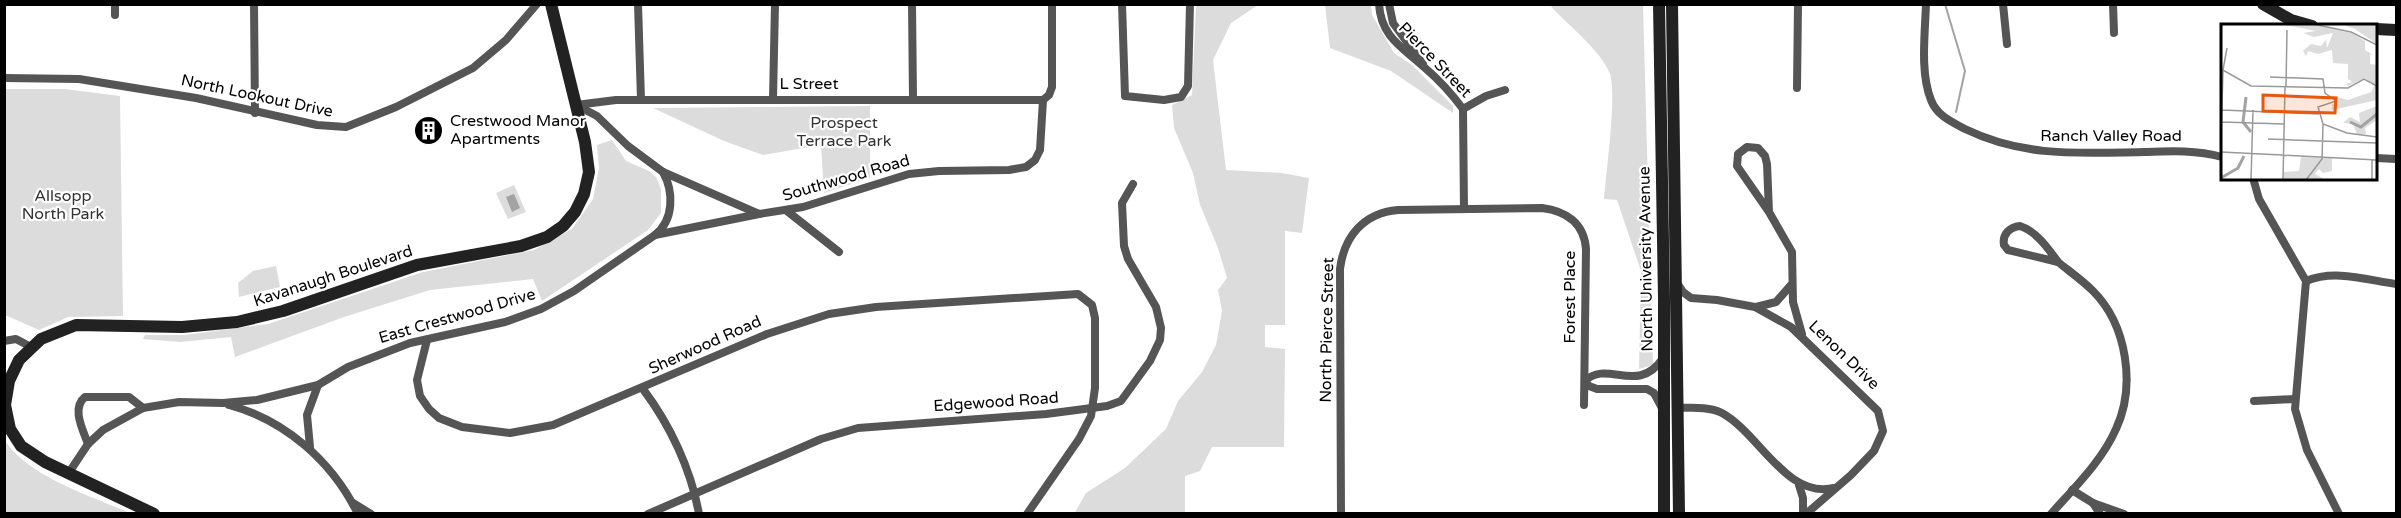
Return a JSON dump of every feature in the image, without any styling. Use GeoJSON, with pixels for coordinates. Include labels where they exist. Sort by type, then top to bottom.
{"type":"FeatureCollection","features":[{"type":"Feature","properties":{"kind":"street"},"geometry":{"type":"LineString","coordinates":[[115,4],[115,15]]}},
{"type":"Feature","properties":{"kind":"street"},"geometry":{"type":"LineString","coordinates":[[254,4],[255,113]]}},
{"type":"Feature","properties":{"kind":"street","name":"North Lookout Drive"},"geometry":{"type":"LineString","coordinates":[[4,78],[79,79],[196,98],[255,113],[329,127],[346,127],[363,122],[437,88],[473,68],[506,40],[537,4]]}},
{"type":"Feature","properties":{"kind":"street","name":"Kavanaugh Boulevard"},"geometry":{"type":"LineString","coordinates":[[154,513],[45,462],[21,446],[10,429],[5,411],[9,381],[20,360],[31,346],[52,332],[76,325],[182,327],[253,319],[313,302],[417,265],[540,240],[568,220],[587,187],[588,154],[550,4]]}},
{"type":"Feature","properties":{"kind":"street"},"geometry":{"type":"LineString","coordinates":[[638,4],[641,100]]}},
{"type":"Feature","properties":{"kind":"street"},"geometry":{"type":"LineString","coordinates":[[773,99],[775,4]]}},
{"type":"Feature","properties":{"kind":"street"},"geometry":{"type":"LineString","coordinates":[[912,4],[913,99]]}},
{"type":"Feature","properties":{"kind":"street"},"geometry":{"type":"LineString","coordinates":[[1043,100],[1049,95],[1052,87],[1052,4]]}},
{"type":"Feature","properties":{"kind":"street"},"geometry":{"type":"LineString","coordinates":[[1122,4],[1125,96],[1169,100],[1186,93],[1189,81],[1190,4]]}},
{"type":"Feature","properties":{"kind":"street","name":"Pierce Street"},"geometry":{"type":"LineString","coordinates":[[1379,4],[1382,24],[1390,37],[1425,67],[1463,109],[1464,209]]}},
{"type":"Feature","properties":{"kind":"street"},"geometry":{"type":"LineString","coordinates":[[1389,4],[1393,22],[1425,67]]}},
{"type":"Feature","properties":{"kind":"street","name":"North University Avenue"},"geometry":{"type":"LineString","coordinates":[[1659,4],[1664,513]]}},
{"type":"Feature","properties":{"kind":"street","name":"North University Avenue"},"geometry":{"type":"LineString","coordinates":[[1672,4],[1679,513]]}},
{"type":"Feature","properties":{"kind":"street"},"geometry":{"type":"LineString","coordinates":[[1797,88],[1798,4]]}},
{"type":"Feature","properties":{"kind":"street","name":"Ranch Valley Road"},"geometry":{"type":"LineString","coordinates":[[1926,4],[1927,83],[1933,105],[1948,121],[1992,141],[2026,150],[2066,153],[2195,151],[2221,157]]}},
{"type":"Feature","properties":{"kind":"street"},"geometry":{"type":"LineString","coordinates":[[2003,4],[2007,44]]}},
{"type":"Feature","properties":{"kind":"street"},"geometry":{"type":"LineString","coordinates":[[2114,4],[2114,33]]}},
{"type":"Feature","properties":{"kind":"street"},"geometry":{"type":"LineString","coordinates":[[2264,4],[2291,20],[2305,24]]}},
{"type":"Feature","properties":{"kind":"street"},"geometry":{"type":"LineString","coordinates":[[2377,29],[2397,30]]}},
{"type":"Feature","properties":{"kind":"street"},"geometry":{"type":"LineString","coordinates":[[1463,109],[1486,96],[1505,90]]}},
{"type":"Feature","properties":{"kind":"street","name":"L Street"},"geometry":{"type":"LineString","coordinates":[[576,105],[641,100],[1043,100]]}},
{"type":"Feature","properties":{"kind":"street","name":"Southwood Road"},"geometry":{"type":"LineString","coordinates":[[576,105],[597,116],[628,146],[663,172],[759,214],[787,212],[909,174],[1019,169],[1035,160],[1040,150],[1043,100]]}},
{"type":"Feature","properties":{"kind":"street"},"geometry":{"type":"LineString","coordinates":[[1769,212],[1765,156],[1758,148],[1747,147],[1738,154],[1737,166],[1769,212],[1792,252],[1794,267],[1791,285],[1794,311],[1802,334]]}},
{"type":"Feature","properties":{"kind":"street"},"geometry":{"type":"LineString","coordinates":[[2377,159],[2397,159]]}},
{"type":"Feature","properties":{"kind":"street"},"geometry":{"type":"LineString","coordinates":[[655,236],[664,225],[670,206],[669,186],[663,172]]}},
{"type":"Feature","properties":{"kind":"street"},"geometry":{"type":"LineString","coordinates":[[2254,180],[2263,208],[2306,281],[2294,399],[2299,427],[2307,450],[2339,513]]}},
{"type":"Feature","properties":{"kind":"street","name":"Edgewood Road"},"geometry":{"type":"LineString","coordinates":[[648,513],[821,439],[858,428],[1092,409],[1115,404],[1126,397],[1150,361],[1161,334],[1156,307],[1128,259],[1124,246],[1122,203],[1133,184]]}},
{"type":"Feature","properties":{"kind":"street","name":"Forest Place"},"geometry":{"type":"LineString","coordinates":[[1464,209],[1554,209],[1565,214],[1578,226],[1586,249],[1584,405]]}},
{"type":"Feature","properties":{"kind":"street","name":"North Pierce Street"},"geometry":{"type":"LineString","coordinates":[[1341,513],[1340,268],[1345,245],[1364,222],[1381,212],[1464,209]]}},
{"type":"Feature","properties":{"kind":"street"},"geometry":{"type":"LineString","coordinates":[[787,212],[839,252]]}},
{"type":"Feature","properties":{"kind":"street","name":"East Crestwood Drive"},"geometry":{"type":"LineString","coordinates":[[69,474],[88,444],[111,424],[143,408],[179,402],[223,403],[257,400],[318,385],[362,361],[410,343],[505,322],[541,309],[574,291],[655,236],[759,214]]}},
{"type":"Feature","properties":{"kind":"street"},"geometry":{"type":"LineString","coordinates":[[2051,513],[2101,454],[2116,430],[2124,395],[2122,339],[2095,292],[2058,262],[2026,228],[2011,228],[2004,236],[2004,245],[2011,253],[2039,256],[2058,262]]}},
{"type":"Feature","properties":{"kind":"street"},"geometry":{"type":"LineString","coordinates":[[2306,281],[2319,277],[2340,276],[2397,284]]}},
{"type":"Feature","properties":{"kind":"street"},"geometry":{"type":"LineString","coordinates":[[1675,278],[1683,292],[1691,298],[1675,321]]}},
{"type":"Feature","properties":{"kind":"street"},"geometry":{"type":"LineString","coordinates":[[1755,307],[1776,302],[1791,285]]}},
{"type":"Feature","properties":{"kind":"street","name":"Sherwood Road"},"geometry":{"type":"LineString","coordinates":[[427,340],[417,373],[420,396],[435,415],[462,428],[510,433],[542,428],[643,389],[767,334],[829,314],[876,307],[1078,294],[1092,305],[1095,318],[1092,409]]}},
{"type":"Feature","properties":{"kind":"street","name":"Lenon Drive"},"geometry":{"type":"LineString","coordinates":[[1691,298],[1755,307],[1802,334],[1878,411],[1883,425],[1880,442],[1874,451],[1804,513]]}},
{"type":"Feature","properties":{"kind":"street"},"geometry":{"type":"LineString","coordinates":[[4,341],[16,339],[31,346]]}},
{"type":"Feature","properties":{"kind":"street"},"geometry":{"type":"LineString","coordinates":[[1663,408],[1654,393],[1647,389],[1589,387],[1585,381],[1599,375],[1647,375],[1664,357]]}},
{"type":"Feature","properties":{"kind":"street"},"geometry":{"type":"LineString","coordinates":[[310,448],[307,416],[318,385]]}},
{"type":"Feature","properties":{"kind":"street"},"geometry":{"type":"LineString","coordinates":[[643,389],[657,406],[675,440],[699,513]]}},
{"type":"Feature","properties":{"kind":"street"},"geometry":{"type":"LineString","coordinates":[[88,444],[78,410],[81,400],[85,397],[129,397],[143,408]]}},
{"type":"Feature","properties":{"kind":"street"},"geometry":{"type":"LineString","coordinates":[[2254,401],[2294,399]]}},
{"type":"Feature","properties":{"kind":"street","name":"East Crestwood Drive"},"geometry":{"type":"LineString","coordinates":[[223,403],[266,418],[310,448],[353,503],[358,513]]}},
{"type":"Feature","properties":{"kind":"street"},"geometry":{"type":"LineString","coordinates":[[1676,408],[1704,408],[1723,414],[1799,485],[1818,490],[1834,488]]}},
{"type":"Feature","properties":{"kind":"street"},"geometry":{"type":"LineString","coordinates":[[1027,513],[1079,439],[1092,409]]}},
{"type":"Feature","properties":{"kind":"street"},"geometry":{"type":"LineString","coordinates":[[1799,485],[1804,513]]}},
{"type":"Feature","properties":{"kind":"street"},"geometry":{"type":"LineString","coordinates":[[2072,490],[2093,503],[2124,513]]}},
{"type":"Feature","properties":{"kind":"street"},"geometry":{"type":"LineString","coordinates":[[353,503],[371,513]]}},
{"type":"Feature","properties":{"kind":"street"},"geometry":{"type":"LineString","coordinates":[[2093,503],[2100,513]]}},
{"type":"Feature","properties":{"kind":"green space"},"geometry":{"type":"Polygon","coordinates":[[[1196,5],[1258,5],[1231,23],[1213,60],[1226,170],[1282,173],[1309,178],[1302,233],[1285,231],[1285,325],[1265,325],[1265,347],[1285,349],[1284,447],[1212,447],[1200,471],[1185,476],[1185,513],[1074,514],[1086,493],[1125,468],[1166,429],[1178,401],[1202,372],[1216,345],[1222,311],[1218,290],[1227,278],[1218,248],[1200,205],[1193,173],[1174,128],[1172,105],[1192,95],[1196,5]]]}},
{"type":"Feature","properties":{"kind":"green space"},"geometry":{"type":"Polygon","coordinates":[[[1325,5],[1371,5],[1372,15],[1394,53],[1412,65],[1453,106],[1453,113],[1391,71],[1330,48],[1325,5]]]}},
{"type":"Feature","properties":{"kind":"green space"},"geometry":{"type":"Polygon","coordinates":[[[1550,5],[1643,5],[1653,365],[1639,369],[1641,271],[1617,200],[1604,199],[1612,116],[1610,74],[1600,56],[1550,5]]]}},
{"type":"Feature","properties":{"kind":"green space","name":"Allsopp North Park"},"geometry":{"type":"Polygon","coordinates":[[[5,89],[65,89],[120,96],[123,316],[68,317],[39,330],[5,315],[5,89]]]}},
{"type":"Feature","properties":{"kind":"green space","name":"Prospect Terrace Park"},"geometry":{"type":"Polygon","coordinates":[[[870,106],[870,178],[824,193],[821,145],[763,155],[724,141],[653,108],[870,106]]]}},
{"type":"Feature","properties":{"kind":"green space"},"geometry":{"type":"Polygon","coordinates":[[[612,140],[626,161],[649,171],[656,177],[661,189],[661,213],[648,230],[542,301],[533,279],[430,290],[344,317],[235,357],[231,337],[180,342],[143,339],[145,335],[185,335],[268,324],[423,272],[534,250],[572,229],[593,199],[599,168],[597,145],[612,140]]]}},
{"type":"Feature","properties":{"kind":"green space"},"geometry":{"type":"Polygon","coordinates":[[[514,185],[526,212],[508,219],[496,193],[514,185]]]}},
{"type":"Feature","properties":{"kind":"green space"},"geometry":{"type":"Polygon","coordinates":[[[276,266],[280,287],[239,297],[238,283],[253,271],[276,266]]]}},
{"type":"Feature","properties":{"kind":"green space"},"geometry":{"type":"Polygon","coordinates":[[[4,439],[27,464],[43,474],[130,513],[5,513],[4,439]]]}},
{"type":"Feature","properties":{"kind":"shaded area"},"geometry":{"type":"Polygon","coordinates":[[[514,194],[520,208],[512,212],[506,197],[514,194]]]}},
{"type":"Feature","properties":{"kind":"waterway"},"geometry":{"type":"LineString","coordinates":[[1945,4],[1965,71],[1956,112]]}},
{"type":"Feature","properties":{"kind":"place","name":"Crestwood Manor Apartments"},"geometry":{"type":"Point","coordinates":[429,130]}}]}
